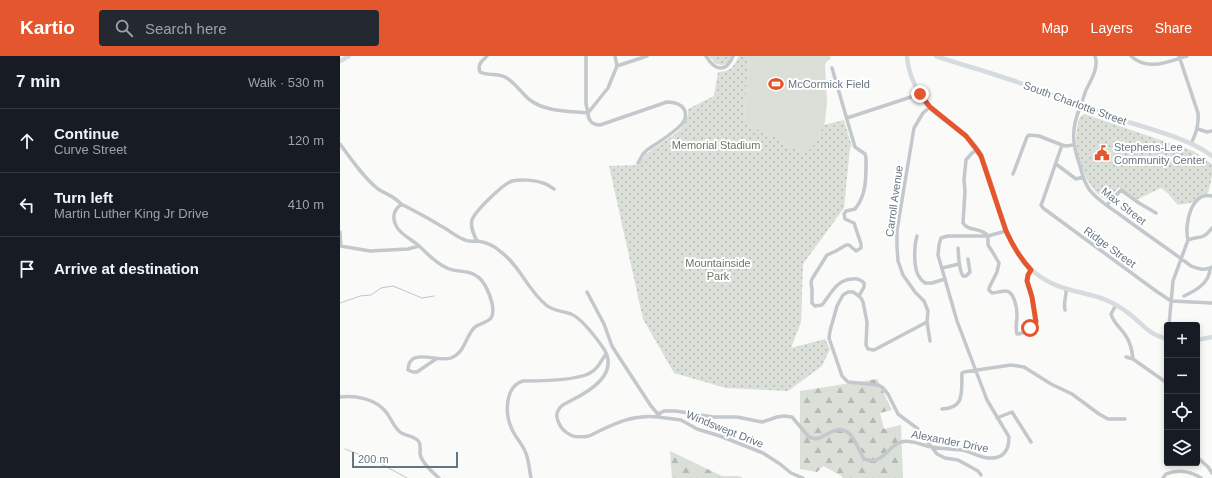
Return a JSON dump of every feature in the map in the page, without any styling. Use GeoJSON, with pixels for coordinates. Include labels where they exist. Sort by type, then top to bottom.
{"type":"FeatureCollection","features":[{"type":"Feature","properties":{"kind":"main road"},"geometry":{"type":"LineString","coordinates":[[340,60],[349,56]]}},
{"type":"Feature","properties":{"kind":"main road"},"geometry":{"type":"LineString","coordinates":[[907,56],[911,75],[920,94],[930,107],[966,136],[977,150],[984,163],[1006,231],[1016,252],[1023,262],[1031,270],[1050,283],[1066,289],[1097,296],[1116,305],[1132,316],[1152,334],[1164,339]]}},
{"type":"Feature","properties":{"kind":"main road","name":"South Charlotte Street"},"geometry":{"type":"LineString","coordinates":[[936,56],[1010,80],[1191,144],[1212,156]]}},
{"type":"Feature","properties":{"kind":"main road"},"geometry":{"type":"LineString","coordinates":[[1200,339],[1212,337]]}},
{"type":"Feature","properties":{"kind":"street"},"geometry":{"type":"LineString","coordinates":[[487,56],[480,62],[480,72],[499,75],[506,78],[513,82],[530,100],[538,105],[553,110],[588,113]]}},
{"type":"Feature","properties":{"kind":"street"},"geometry":{"type":"LineString","coordinates":[[586,56],[586,104],[588,118],[596,125],[600,125],[667,102],[673,102],[682,107],[685,113],[685,120],[678,128],[647,150],[638,163]]}},
{"type":"Feature","properties":{"kind":"street"},"geometry":{"type":"LineString","coordinates":[[588,113],[608,88],[617,66],[615,56]]}},
{"type":"Feature","properties":{"kind":"street"},"geometry":{"type":"LineString","coordinates":[[617,66],[647,56]]}},
{"type":"Feature","properties":{"kind":"street"},"geometry":{"type":"LineString","coordinates":[[706,56],[713,65],[720,68],[730,64],[733,56]]}},
{"type":"Feature","properties":{"kind":"street","name":"Max Street"},"geometry":{"type":"LineString","coordinates":[[1095,56],[1097,64],[1075,120],[1074,145],[1083,177],[1089,189],[1107,205],[1191,266],[1201,269],[1211,268]]}},
{"type":"Feature","properties":{"kind":"street"},"geometry":{"type":"LineString","coordinates":[[1132,57],[1145,64],[1155,65],[1187,56]]}},
{"type":"Feature","properties":{"kind":"street"},"geometry":{"type":"LineString","coordinates":[[1180,57],[1199,120],[1198,129],[1191,144]]}},
{"type":"Feature","properties":{"kind":"street"},"geometry":{"type":"LineString","coordinates":[[832,68],[855,147],[865,154],[866,158],[863,194],[857,207],[846,211],[844,216],[845,219],[855,224],[861,248],[856,251],[849,245],[846,245],[828,254],[811,282],[812,304],[815,306],[822,305],[834,288],[846,279],[856,278],[864,282],[864,287],[859,296]]}},
{"type":"Feature","properties":{"kind":"street"},"geometry":{"type":"LineString","coordinates":[[847,118],[920,94]]}},
{"type":"Feature","properties":{"kind":"street","name":"Carroll Avenue"},"geometry":{"type":"LineString","coordinates":[[930,107],[923,113],[914,128],[898,224],[897,247],[898,261],[903,275],[915,292],[924,301],[928,311],[927,322],[930,341]]}},
{"type":"Feature","properties":{"kind":"street"},"geometry":{"type":"LineString","coordinates":[[1198,129],[1207,132],[1212,131]]}},
{"type":"Feature","properties":{"kind":"street"},"geometry":{"type":"LineString","coordinates":[[1013,174],[1029,135],[1039,136],[1066,146],[1074,145]]}},
{"type":"Feature","properties":{"kind":"street"},"geometry":{"type":"LineString","coordinates":[[340,144],[368,180],[379,189],[395,197],[402,204],[463,239],[486,243],[500,250],[512,260],[527,285],[546,306],[576,317],[590,332],[606,354],[609,365],[604,377],[586,392],[563,405],[558,411],[557,419],[564,431],[574,437],[589,436],[627,419],[658,416],[612,346],[604,324],[588,292]]}},
{"type":"Feature","properties":{"kind":"street"},"geometry":{"type":"LineString","coordinates":[[1062,145],[1056,164],[1076,179],[1083,177]]}},
{"type":"Feature","properties":{"kind":"street"},"geometry":{"type":"LineString","coordinates":[[977,150],[966,160],[963,223],[967,228],[984,231],[988,236],[988,245],[999,263],[997,272],[989,290],[992,293],[1005,291],[1012,294],[1017,312],[1017,334],[1025,332],[1036,322],[1032,297],[1027,281],[1031,270]]}},
{"type":"Feature","properties":{"kind":"street","name":"Ridge Street"},"geometry":{"type":"LineString","coordinates":[[1056,164],[1041,205],[1043,208],[1171,301]]}},
{"type":"Feature","properties":{"kind":"street"},"geometry":{"type":"LineString","coordinates":[[477,241],[474,235],[472,220],[498,190],[514,181],[537,181],[554,189]]}},
{"type":"Feature","properties":{"kind":"street"},"geometry":{"type":"LineString","coordinates":[[1107,205],[1121,190],[1156,214]]}},
{"type":"Feature","properties":{"kind":"street"},"geometry":{"type":"LineString","coordinates":[[1169,322],[1173,281],[1188,240],[1187,223],[1191,210],[1202,196],[1212,196]]}},
{"type":"Feature","properties":{"kind":"street"},"geometry":{"type":"LineString","coordinates":[[402,204],[394,211],[394,219],[398,229],[435,261],[446,268],[454,271],[468,271],[480,277],[484,282],[492,302],[493,310],[491,318],[486,323],[476,327],[468,337],[465,346],[459,352],[451,358],[436,359],[422,356],[413,359],[408,365],[408,370],[417,372],[436,359]]}},
{"type":"Feature","properties":{"kind":"street"},"geometry":{"type":"LineString","coordinates":[[1188,240],[1204,237],[1212,228]]}},
{"type":"Feature","properties":{"kind":"street","name":"Alexander Drive"},"geometry":{"type":"LineString","coordinates":[[658,416],[660,413],[670,410],[713,417],[737,417],[762,422],[777,417],[792,417],[809,437],[816,439],[836,430],[848,432],[853,437],[864,459],[869,461],[883,457],[892,446],[907,440],[931,447],[964,451],[987,458],[998,457],[1005,453],[1009,444],[1009,437],[986,400],[958,321],[938,255],[941,238],[948,236],[988,236],[1006,231]]}},
{"type":"Feature","properties":{"kind":"street"},"geometry":{"type":"LineString","coordinates":[[340,232],[340,246],[370,251],[408,249],[419,246]]}},
{"type":"Feature","properties":{"kind":"street"},"geometry":{"type":"LineString","coordinates":[[916,236],[915,257],[916,270],[919,277],[925,283],[932,283],[945,278]]}},
{"type":"Feature","properties":{"kind":"street"},"geometry":{"type":"LineString","coordinates":[[958,248],[959,264],[963,276],[966,276],[970,272],[968,259]]}},
{"type":"Feature","properties":{"kind":"street"},"geometry":{"type":"LineString","coordinates":[[942,268],[959,264]]}},
{"type":"Feature","properties":{"kind":"street"},"geometry":{"type":"LineString","coordinates":[[1184,296],[1198,290],[1209,276],[1211,268]]}},
{"type":"Feature","properties":{"kind":"street"},"geometry":{"type":"LineString","coordinates":[[1065,310],[1064,304],[1067,293],[1066,289]]}},
{"type":"Feature","properties":{"kind":"street"},"geometry":{"type":"LineString","coordinates":[[927,322],[874,350],[870,350],[866,345],[867,322],[863,302],[854,292],[846,292],[835,312],[830,331],[830,344],[842,376],[848,382],[878,384],[888,394],[898,414],[918,429],[939,456],[958,460],[978,471],[981,475]]}},
{"type":"Feature","properties":{"kind":"street"},"geometry":{"type":"LineString","coordinates":[[1171,301],[1212,303]]}},
{"type":"Feature","properties":{"kind":"street"},"geometry":{"type":"LineString","coordinates":[[1116,305],[1111,314],[1112,319],[1126,336],[1131,346],[1133,359]]}},
{"type":"Feature","properties":{"kind":"street"},"geometry":{"type":"LineString","coordinates":[[531,478],[525,451],[513,432],[509,420],[509,397],[512,388],[519,382],[523,381],[563,380],[588,374],[596,369],[606,354]]}},
{"type":"Feature","properties":{"kind":"street"},"geometry":{"type":"LineString","coordinates":[[1126,357],[1133,359],[1164,381]]}},
{"type":"Feature","properties":{"kind":"street"},"geometry":{"type":"LineString","coordinates":[[942,408],[955,406],[960,399],[963,388],[962,373],[1011,365],[1024,367],[1051,384],[1072,394],[1108,419],[1124,418]]}},
{"type":"Feature","properties":{"kind":"street"},"geometry":{"type":"LineString","coordinates":[[340,397],[355,396],[366,399],[382,408],[400,432],[416,438],[419,441],[422,459],[439,478]]}},
{"type":"Feature","properties":{"kind":"street"},"geometry":{"type":"LineString","coordinates":[[997,418],[1012,412],[1031,442]]}},
{"type":"Feature","properties":{"kind":"street","name":"Windswept Drive"},"geometry":{"type":"LineString","coordinates":[[658,416],[682,420],[697,429],[720,436],[763,453],[791,473],[802,478]]}},
{"type":"Feature","properties":{"kind":"street"},"geometry":{"type":"LineString","coordinates":[[1200,460],[1212,473]]}},
{"type":"Feature","properties":{"kind":"street"},"geometry":{"type":"LineString","coordinates":[[1163,478],[1166,474],[1180,471],[1193,474],[1201,478]]}},
{"type":"Feature","properties":{"kind":"green space"},"geometry":{"type":"Polygon","coordinates":[[[709,56],[731,56],[728,63],[722,65],[716,64],[709,56]]]}},
{"type":"Feature","properties":{"kind":"green space","name":"Mountainside Park"},"geometry":{"type":"Polygon","coordinates":[[[739,56],[749,56],[744,118],[747,125],[779,139],[785,146],[797,150],[807,151],[812,148],[824,125],[844,120],[852,147],[850,147],[844,208],[803,264],[801,322],[791,348],[825,339],[830,349],[822,366],[788,391],[726,388],[674,373],[643,319],[609,166],[639,165],[647,153],[680,129],[685,123],[688,109],[714,96],[718,72],[726,71],[732,68],[739,56]]]}},
{"type":"Feature","properties":{"kind":"green space","name":"McCormick Field"},"geometry":{"type":"Polygon","coordinates":[[[749,56],[830,56],[831,59],[825,64],[827,103],[825,121],[812,148],[807,151],[797,150],[785,146],[778,139],[747,125],[744,118],[749,56]]]}},
{"type":"Feature","properties":{"kind":"green space"},"geometry":{"type":"Polygon","coordinates":[[[1084,114],[1193,151],[1212,164],[1212,177],[1208,193],[1198,198],[1195,202],[1178,205],[1161,188],[1136,200],[1119,187],[1108,200],[1103,198],[1089,183],[1078,156],[1076,136],[1077,126],[1080,117],[1084,114]]]}},
{"type":"Feature","properties":{"kind":"green space"},"geometry":{"type":"Polygon","coordinates":[[[877,379],[892,410],[880,413],[884,429],[901,425],[903,478],[842,478],[842,476],[823,466],[817,472],[800,469],[800,391],[877,379]]]}},
{"type":"Feature","properties":{"kind":"green space"},"geometry":{"type":"Polygon","coordinates":[[[670,451],[722,476],[738,476],[743,478],[672,478],[670,451]]]}},
{"type":"Feature","properties":{"kind":"waterway"},"geometry":{"type":"LineString","coordinates":[[340,303],[360,296],[371,295],[381,288],[393,286],[422,298],[434,296]]}},
{"type":"Feature","properties":{"kind":"waterway"},"geometry":{"type":"LineString","coordinates":[[345,449],[374,460],[407,478]]}},
{"type":"Feature","properties":{"kind":"place","name":"McCormick Field"},"geometry":{"type":"Point","coordinates":[776,84]}},
{"type":"Feature","properties":{"kind":"place","name":"Stephens-Lee Community Center"},"geometry":{"type":"Point","coordinates":[1102,153]}},
{"type":"Feature","properties":{"kind":"route"},"geometry":{"type":"LineString","coordinates":[[920,94],[930,107],[966,136],[981,156],[1011,243],[1023,262],[1031,270],[1027,281],[1032,297],[1036,322],[1030,328]]}},
{"type":"Feature","properties":{"kind":"park label","name":"Memorial Stadium"},"geometry":{"type":"Point","coordinates":[716,145]}}]}
